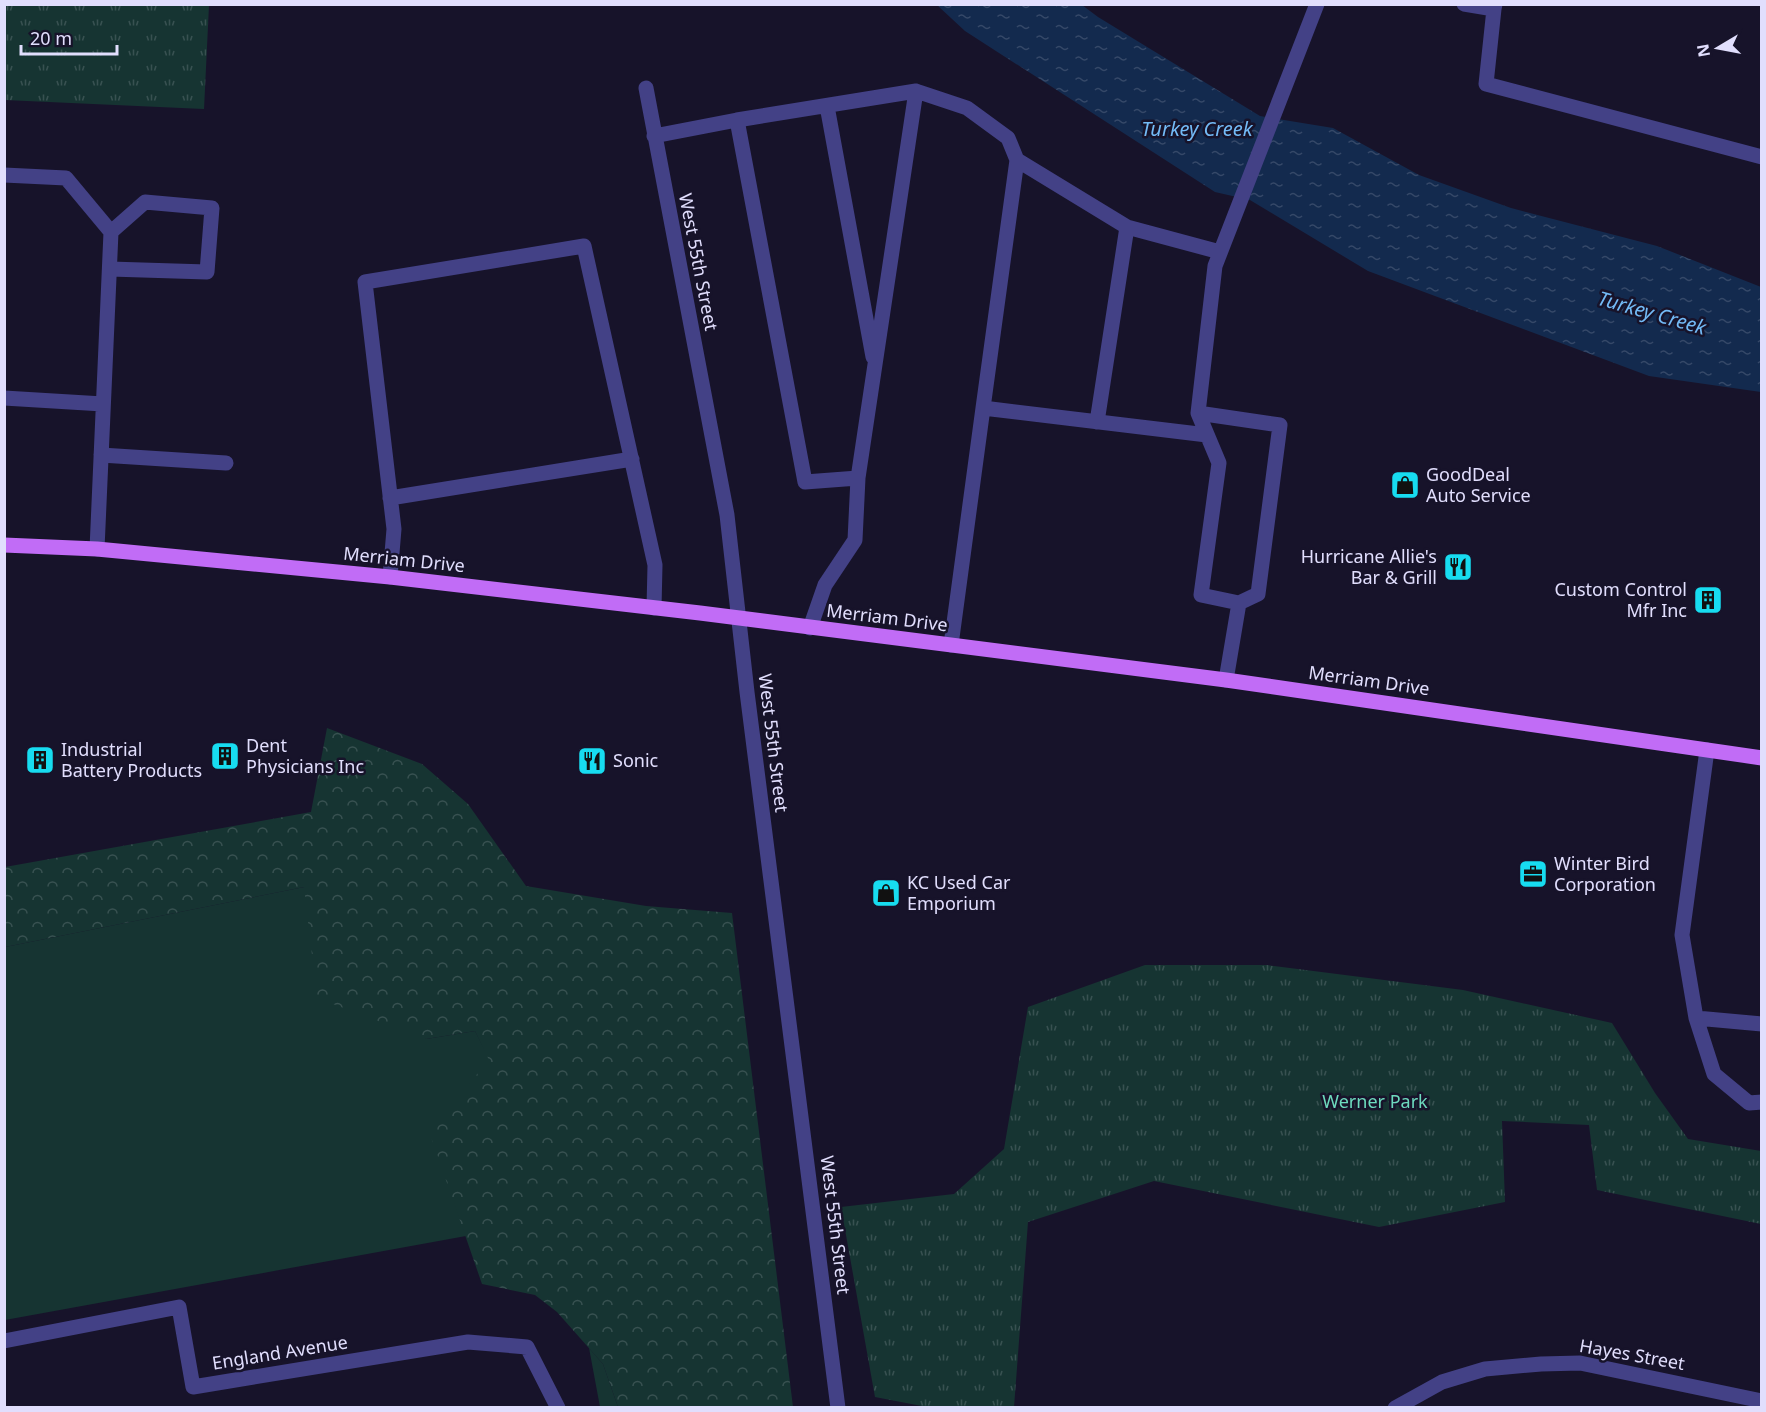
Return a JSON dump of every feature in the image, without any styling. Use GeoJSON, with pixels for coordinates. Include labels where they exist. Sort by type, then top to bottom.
{"type":"FeatureCollection","features":[{"type":"Feature","properties":{"kind":"main road","name":"Merriam Drive"},"geometry":{"type":"LineString","coordinates":[[4,545],[97,549],[390,577],[654,608],[1226,680],[1761,758]]}},
{"type":"Feature","properties":{"kind":"street"},"geometry":{"type":"LineString","coordinates":[[1198,413],[1280,425],[1258,594],[1239,603],[1201,595],[1219,463],[1198,413],[1215,266],[1317,4]]}},
{"type":"Feature","properties":{"kind":"street"},"geometry":{"type":"LineString","coordinates":[[1464,4],[1495,7],[1486,84],[1761,157]]}},
{"type":"Feature","properties":{"kind":"street","name":"West 55th Street"},"geometry":{"type":"LineString","coordinates":[[646,88],[727,515],[838,1407]]}},
{"type":"Feature","properties":{"kind":"street"},"geometry":{"type":"LineString","coordinates":[[654,136],[916,91],[967,108],[1008,138],[1017,160],[951,645]]}},
{"type":"Feature","properties":{"kind":"street"},"geometry":{"type":"LineString","coordinates":[[810,628],[825,585],[855,540],[858,478],[876,371],[916,91]]}},
{"type":"Feature","properties":{"kind":"street"},"geometry":{"type":"LineString","coordinates":[[827,106],[876,371]]}},
{"type":"Feature","properties":{"kind":"street"},"geometry":{"type":"LineString","coordinates":[[737,120],[805,482],[858,478]]}},
{"type":"Feature","properties":{"kind":"street"},"geometry":{"type":"LineString","coordinates":[[1017,160],[1127,227],[1220,252]]}},
{"type":"Feature","properties":{"kind":"street"},"geometry":{"type":"LineString","coordinates":[[4,175],[66,178],[111,232],[97,549]]}},
{"type":"Feature","properties":{"kind":"street"},"geometry":{"type":"LineString","coordinates":[[110,269],[207,272],[212,208],[145,202],[111,232]]}},
{"type":"Feature","properties":{"kind":"street"},"geometry":{"type":"LineString","coordinates":[[1097,422],[1127,227]]}},
{"type":"Feature","properties":{"kind":"street"},"geometry":{"type":"LineString","coordinates":[[390,577],[394,529],[365,282],[584,246],[655,565],[654,608]]}},
{"type":"Feature","properties":{"kind":"street"},"geometry":{"type":"LineString","coordinates":[[4,398],[103,404]]}},
{"type":"Feature","properties":{"kind":"street"},"geometry":{"type":"LineString","coordinates":[[983,408],[1207,435]]}},
{"type":"Feature","properties":{"kind":"street"},"geometry":{"type":"LineString","coordinates":[[101,455],[226,463]]}},
{"type":"Feature","properties":{"kind":"street"},"geometry":{"type":"LineString","coordinates":[[390,498],[632,459]]}},
{"type":"Feature","properties":{"kind":"street"},"geometry":{"type":"LineString","coordinates":[[1226,680],[1239,603]]}},
{"type":"Feature","properties":{"kind":"street"},"geometry":{"type":"LineString","coordinates":[[1707,750],[1682,935],[1696,1018],[1714,1074],[1749,1103],[1761,1102]]}},
{"type":"Feature","properties":{"kind":"street"},"geometry":{"type":"LineString","coordinates":[[1696,1018],[1761,1024]]}},
{"type":"Feature","properties":{"kind":"street","name":"England Avenue"},"geometry":{"type":"LineString","coordinates":[[4,1341],[179,1307],[193,1387],[468,1342],[527,1347],[558,1407]]}},
{"type":"Feature","properties":{"kind":"street","name":"Hayes Street"},"geometry":{"type":"LineString","coordinates":[[1395,1407],[1452,1378],[1485,1369],[1580,1363],[1761,1401]]}},
{"type":"Feature","properties":{"kind":"green space"},"geometry":{"type":"Polygon","coordinates":[[[5,4],[209,5],[204,109],[5,100],[5,4]]]}},
{"type":"Feature","properties":{"kind":"green space"},"geometry":{"type":"Polygon","coordinates":[[[327,728],[422,764],[468,804],[526,886],[646,906],[732,913],[793,1407],[618,1407],[603,1364],[557,1312],[535,1295],[482,1284],[429,1131],[489,1060],[475,1031],[426,1039],[317,998],[304,887],[5,947],[5,867],[311,812],[327,728]]]}},
{"type":"Feature","properties":{"kind":"green space"},"geometry":{"type":"Polygon","coordinates":[[[304,887],[426,1039],[475,1031],[490,1060],[430,1131],[466,1236],[5,1320],[5,947],[304,887]]]}},
{"type":"Feature","properties":{"kind":"green space","name":"Werner Park"},"geometry":{"type":"Polygon","coordinates":[[[1145,965],[1267,965],[1463,990],[1612,1023],[1655,1093],[1688,1139],[1761,1151],[1761,1224],[1597,1190],[1589,1125],[1502,1121],[1505,1202],[1379,1227],[1154,1181],[1028,1222],[1014,1407],[927,1407],[875,1397],[841,1207],[954,1194],[1004,1149],[1028,1007],[1145,965]]]}},
{"type":"Feature","properties":{"kind":"green space"},"geometry":{"type":"Polygon","coordinates":[[[589,1348],[603,1364],[618,1407],[600,1407],[589,1348]]]}},
{"type":"Feature","properties":{"kind":"water","name":"Turkey Creek"},"geometry":{"type":"Polygon","coordinates":[[[937,5],[1082,5],[1260,116],[1333,128],[1419,175],[1511,208],[1657,246],[1761,287],[1761,392],[1649,376],[1368,271],[1250,200],[1215,192],[965,31],[937,5]]]}},
{"type":"Feature","properties":{"kind":"place","name":"GoodDeal Auto Service"},"geometry":{"type":"Point","coordinates":[1405,485]}},
{"type":"Feature","properties":{"kind":"place","name":"Hurricane Allie's Bar & Grill"},"geometry":{"type":"Point","coordinates":[1458,567]}},
{"type":"Feature","properties":{"kind":"place","name":"Custom Control Mfr Inc"},"geometry":{"type":"Point","coordinates":[1708,600]}},
{"type":"Feature","properties":{"kind":"place","name":"Dent Physicians Inc"},"geometry":{"type":"Point","coordinates":[225,756]}},
{"type":"Feature","properties":{"kind":"place","name":"Industrial Battery Products"},"geometry":{"type":"Point","coordinates":[40,760]}},
{"type":"Feature","properties":{"kind":"place","name":"Sonic"},"geometry":{"type":"Point","coordinates":[592,761]}},
{"type":"Feature","properties":{"kind":"place","name":"Winter Bird Corporation"},"geometry":{"type":"Point","coordinates":[1533,874]}},
{"type":"Feature","properties":{"kind":"place","name":"KC Used Car Emporium"},"geometry":{"type":"Point","coordinates":[886,893]}}]}
